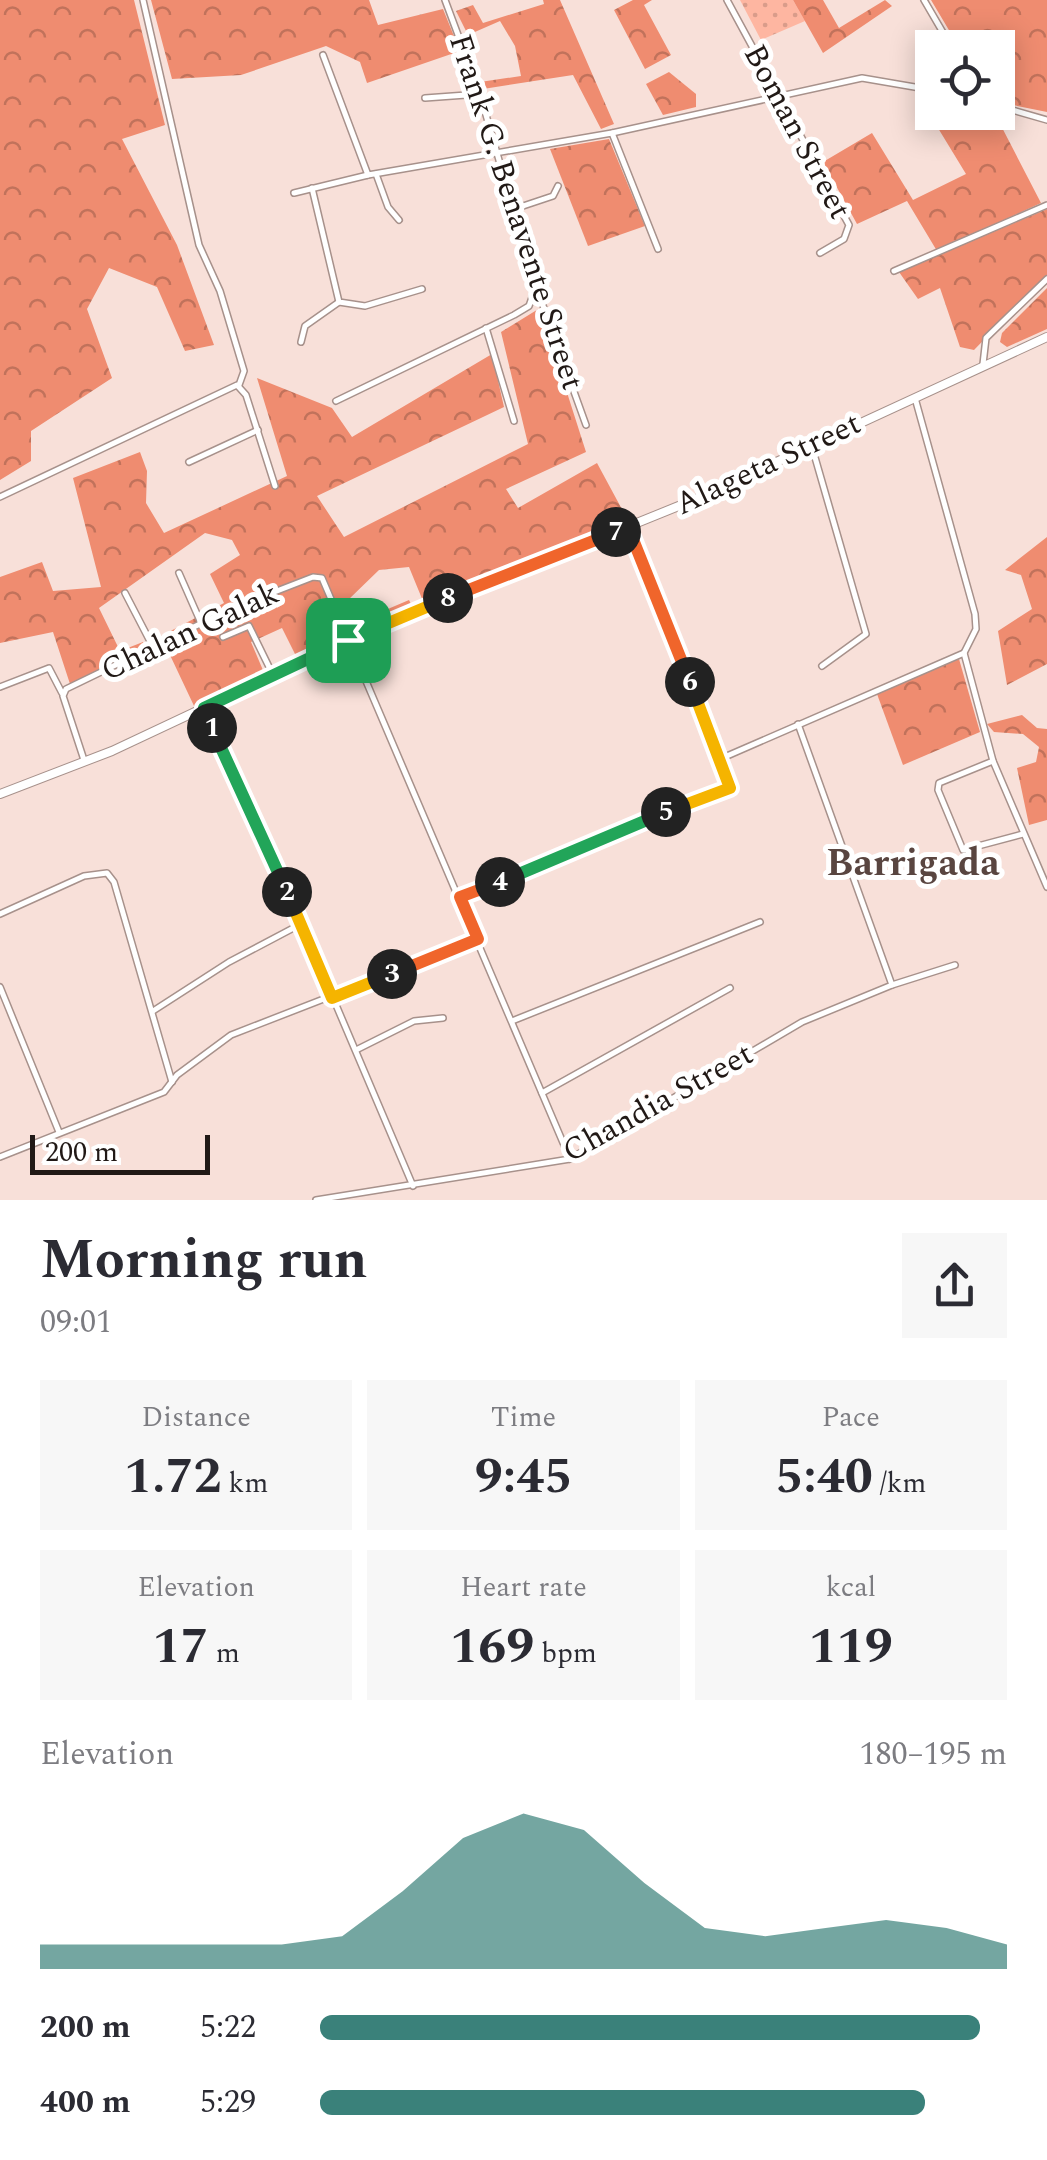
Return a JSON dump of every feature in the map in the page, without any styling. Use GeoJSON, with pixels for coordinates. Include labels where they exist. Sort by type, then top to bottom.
{"type":"FeatureCollection","features":[{"type":"Feature","properties":{"kind":"main road","name":"Alageta Street"},"geometry":{"type":"LineString","coordinates":[[0,794],[204,708],[348,640],[628,527],[1047,337]]}},
{"type":"Feature","properties":{"kind":"street"},"geometry":{"type":"LineString","coordinates":[[0,496],[238,385],[244,370],[220,291],[200,246],[143,0]]}},
{"type":"Feature","properties":{"kind":"street","name":"Frank G. Benavente Street"},"geometry":{"type":"LineString","coordinates":[[445,0],[480,94],[511,210],[586,425]]}},
{"type":"Feature","properties":{"kind":"street","name":"Boman Street"},"geometry":{"type":"LineString","coordinates":[[727,0],[849,225],[844,239],[820,252]]}},
{"type":"Feature","properties":{"kind":"street"},"geometry":{"type":"LineString","coordinates":[[924,0],[942,30]]}},
{"type":"Feature","properties":{"kind":"street"},"geometry":{"type":"LineString","coordinates":[[323,54],[368,175]]}},
{"type":"Feature","properties":{"kind":"street"},"geometry":{"type":"LineString","coordinates":[[294,193],[368,175],[612,133],[862,78],[915,87]]}},
{"type":"Feature","properties":{"kind":"street"},"geometry":{"type":"LineString","coordinates":[[426,98],[480,94]]}},
{"type":"Feature","properties":{"kind":"street"},"geometry":{"type":"LineString","coordinates":[[1015,111],[1047,120]]}},
{"type":"Feature","properties":{"kind":"street"},"geometry":{"type":"LineString","coordinates":[[612,133],[658,249]]}},
{"type":"Feature","properties":{"kind":"street"},"geometry":{"type":"LineString","coordinates":[[376,174],[388,207],[399,220]]}},
{"type":"Feature","properties":{"kind":"street"},"geometry":{"type":"LineString","coordinates":[[511,210],[553,196],[558,186]]}},
{"type":"Feature","properties":{"kind":"street"},"geometry":{"type":"LineString","coordinates":[[312,188],[340,302]]}},
{"type":"Feature","properties":{"kind":"street"},"geometry":{"type":"LineString","coordinates":[[894,271],[1047,206]]}},
{"type":"Feature","properties":{"kind":"street"},"geometry":{"type":"LineString","coordinates":[[983,364],[984,343],[992,330],[1047,280]]}},
{"type":"Feature","properties":{"kind":"street"},"geometry":{"type":"LineString","coordinates":[[336,401],[529,306],[536,282]]}},
{"type":"Feature","properties":{"kind":"street"},"geometry":{"type":"LineString","coordinates":[[301,342],[304,326],[340,302],[365,306],[422,289]]}},
{"type":"Feature","properties":{"kind":"street"},"geometry":{"type":"LineString","coordinates":[[486,328],[514,422]]}},
{"type":"Feature","properties":{"kind":"street"},"geometry":{"type":"LineString","coordinates":[[238,385],[258,430],[274,486]]}},
{"type":"Feature","properties":{"kind":"street"},"geometry":{"type":"LineString","coordinates":[[720,759],[964,654],[976,630],[976,614],[914,396]]}},
{"type":"Feature","properties":{"kind":"street"},"geometry":{"type":"LineString","coordinates":[[190,462],[258,430]]}},
{"type":"Feature","properties":{"kind":"street"},"geometry":{"type":"LineString","coordinates":[[811,444],[866,634],[822,666]]}},
{"type":"Feature","properties":{"kind":"street"},"geometry":{"type":"LineString","coordinates":[[460,897],[730,788],[628,527]]}},
{"type":"Feature","properties":{"kind":"street"},"geometry":{"type":"LineString","coordinates":[[179,573],[201,623]]}},
{"type":"Feature","properties":{"kind":"street","name":"Chalan Galak"},"geometry":{"type":"LineString","coordinates":[[84,760],[63,696],[66,689],[201,623],[317,576],[325,583],[348,640]]}},
{"type":"Feature","properties":{"kind":"street"},"geometry":{"type":"LineString","coordinates":[[126,593],[153,647]]}},
{"type":"Feature","properties":{"kind":"street"},"geometry":{"type":"LineString","coordinates":[[223,637],[249,626],[273,675]]}},
{"type":"Feature","properties":{"kind":"street"},"geometry":{"type":"LineString","coordinates":[[348,640],[570,1159]]}},
{"type":"Feature","properties":{"kind":"street"},"geometry":{"type":"LineString","coordinates":[[964,654],[993,761],[1047,887]]}},
{"type":"Feature","properties":{"kind":"street"},"geometry":{"type":"LineString","coordinates":[[0,686],[48,668],[56,674],[63,696]]}},
{"type":"Feature","properties":{"kind":"street"},"geometry":{"type":"LineString","coordinates":[[204,708],[413,1186]]}},
{"type":"Feature","properties":{"kind":"street"},"geometry":{"type":"LineString","coordinates":[[798,724],[892,984]]}},
{"type":"Feature","properties":{"kind":"street"},"geometry":{"type":"LineString","coordinates":[[993,761],[953,774],[939,782],[938,790],[962,850],[1022,834]]}},
{"type":"Feature","properties":{"kind":"street"},"geometry":{"type":"LineString","coordinates":[[0,914],[84,876],[107,873],[114,882],[172,1082]]}},
{"type":"Feature","properties":{"kind":"street"},"geometry":{"type":"LineString","coordinates":[[512,1021],[760,922]]}},
{"type":"Feature","properties":{"kind":"street"},"geometry":{"type":"LineString","coordinates":[[153,1011],[229,962],[300,924]]}},
{"type":"Feature","properties":{"kind":"street"},"geometry":{"type":"LineString","coordinates":[[0,1156],[164,1092],[231,1034],[478,939]]}},
{"type":"Feature","properties":{"kind":"street","name":"Chandia Street"},"geometry":{"type":"LineString","coordinates":[[316,1200],[570,1159],[802,1022],[892,984],[955,966]]}},
{"type":"Feature","properties":{"kind":"street"},"geometry":{"type":"LineString","coordinates":[[0,987],[59,1132]]}},
{"type":"Feature","properties":{"kind":"street"},"geometry":{"type":"LineString","coordinates":[[542,1093],[730,988]]}},
{"type":"Feature","properties":{"kind":"street"},"geometry":{"type":"LineString","coordinates":[[356,1050],[414,1020],[443,1018]]}},
{"type":"Feature","properties":{"kind":"shaded area"},"geometry":{"type":"Polygon","coordinates":[[[740,0],[793,0],[805,21],[761,40],[740,0]]]}},
{"type":"Feature","properties":{"kind":"green space"},"geometry":{"type":"Polygon","coordinates":[[[0,0],[134,0],[165,125],[122,139],[177,245],[214,345],[185,351],[157,287],[109,268],[87,309],[112,378],[31,431],[31,461],[0,480],[0,0]]]}},
{"type":"Feature","properties":{"kind":"green space"},"geometry":{"type":"Polygon","coordinates":[[[151,0],[369,0],[378,25],[443,9],[460,51],[367,83],[360,62],[326,46],[241,75],[172,79],[151,0]]]}},
{"type":"Feature","properties":{"kind":"green space"},"geometry":{"type":"Polygon","coordinates":[[[543,0],[560,0],[614,124],[601,129],[573,75],[483,89],[480,82],[521,76],[515,46],[500,21],[468,35],[456,11],[473,5],[483,23],[544,4],[543,0]]]}},
{"type":"Feature","properties":{"kind":"green space"},"geometry":{"type":"Polygon","coordinates":[[[633,0],[652,0],[644,5],[671,55],[645,69],[614,10],[633,0]]]}},
{"type":"Feature","properties":{"kind":"green space"},"geometry":{"type":"Polygon","coordinates":[[[793,0],[823,0],[839,28],[885,0],[892,6],[823,53],[793,0]]]}},
{"type":"Feature","properties":{"kind":"green space"},"geometry":{"type":"Polygon","coordinates":[[[931,0],[1047,0],[1047,112],[1015,105],[1015,30],[949,30],[931,0]]]}},
{"type":"Feature","properties":{"kind":"green space"},"geometry":{"type":"Polygon","coordinates":[[[669,72],[696,94],[696,107],[663,115],[646,84],[669,72]]]}},
{"type":"Feature","properties":{"kind":"green space"},"geometry":{"type":"Polygon","coordinates":[[[939,130],[1003,130],[1041,203],[937,251],[907,201],[857,224],[823,162],[872,133],[913,200],[966,174],[939,130]]]}},
{"type":"Feature","properties":{"kind":"green space"},"geometry":{"type":"Polygon","coordinates":[[[609,139],[645,226],[588,246],[550,149],[609,139]]]}},
{"type":"Feature","properties":{"kind":"green space"},"geometry":{"type":"Polygon","coordinates":[[[1047,209],[1047,275],[974,350],[960,347],[940,288],[918,299],[899,272],[1047,209]]]}},
{"type":"Feature","properties":{"kind":"green space"},"geometry":{"type":"Polygon","coordinates":[[[1047,288],[1047,329],[1007,347],[1000,342],[1002,333],[1047,288]]]}},
{"type":"Feature","properties":{"kind":"green space"},"geometry":{"type":"Polygon","coordinates":[[[540,308],[586,452],[506,489],[518,508],[597,463],[631,526],[425,606],[409,567],[379,570],[347,601],[355,623],[409,600],[413,608],[297,658],[282,628],[251,642],[265,675],[195,708],[161,636],[224,603],[210,574],[240,555],[232,540],[205,533],[99,608],[120,651],[143,642],[146,649],[70,684],[53,632],[0,643],[0,577],[42,562],[53,591],[101,587],[73,478],[140,452],[147,471],[146,503],[164,533],[287,476],[257,378],[332,408],[352,437],[492,354],[504,407],[317,496],[344,537],[528,444],[501,332],[540,308]]]}},
{"type":"Feature","properties":{"kind":"green space"},"geometry":{"type":"Polygon","coordinates":[[[1047,537],[1047,664],[1007,685],[998,631],[1032,609],[1021,575],[1005,570],[1047,537]]]}},
{"type":"Feature","properties":{"kind":"green space"},"geometry":{"type":"Polygon","coordinates":[[[959,659],[980,732],[903,765],[877,694],[959,659]]]}},
{"type":"Feature","properties":{"kind":"green space"},"geometry":{"type":"Polygon","coordinates":[[[1022,715],[1037,728],[1047,729],[1047,820],[1029,825],[1017,768],[1036,762],[1039,747],[1023,734],[994,732],[987,724],[1022,715]]]}},
{"type":"Feature","properties":{"kind":"district","name":"Barrigada"},"geometry":{"type":"Point","coordinates":[913,864]}},
{"type":"Feature","properties":{"kind":"route"},"geometry":{"type":"LineString","coordinates":[[628,527],[730,788],[460,897],[478,939],[332,998],[204,708],[348,640],[628,527]]}}]}
